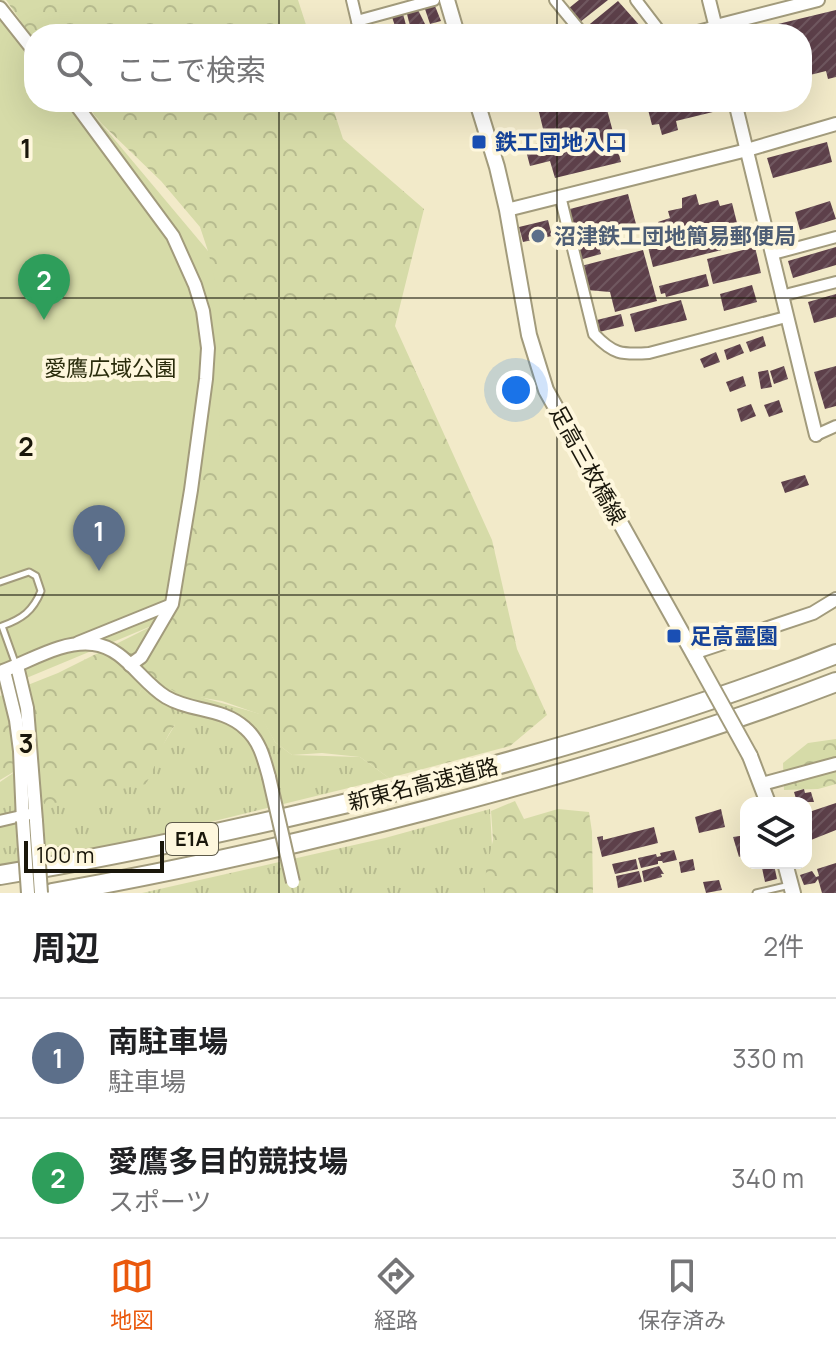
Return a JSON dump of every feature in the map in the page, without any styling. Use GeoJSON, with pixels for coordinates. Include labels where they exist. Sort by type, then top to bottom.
{"type":"FeatureCollection","features":[{"type":"Feature","properties":{"kind":"highway"},"geometry":{"type":"LineString","coordinates":[[686,710],[836,646]]}},
{"type":"Feature","properties":{"kind":"highway","name":"新東名高速道路"},"geometry":{"type":"LineString","coordinates":[[0,875],[270,823],[500,766],[686,710],[836,654]]}},
{"type":"Feature","properties":{"kind":"highway","name":"新東名高速道路"},"geometry":{"type":"LineString","coordinates":[[52,893],[273,849],[390,820],[712,727],[836,682]]}},
{"type":"Feature","properties":{"kind":"main road"},"geometry":{"type":"LineString","coordinates":[[447,0],[454,24]]}},
{"type":"Feature","properties":{"kind":"main road","name":"足高三枚橋線"},"geometry":{"type":"LineString","coordinates":[[480,112],[507,210],[529,335],[546,390],[750,756],[766,797]]}},
{"type":"Feature","properties":{"kind":"main road"},"geometry":{"type":"LineString","coordinates":[[787,869],[792,889]]}},
{"type":"Feature","properties":{"kind":"street"},"geometry":{"type":"LineString","coordinates":[[352,0],[358,24]]}},
{"type":"Feature","properties":{"kind":"street"},"geometry":{"type":"LineString","coordinates":[[357,21],[434,0]]}},
{"type":"Feature","properties":{"kind":"street"},"geometry":{"type":"LineString","coordinates":[[555,0],[575,24]]}},
{"type":"Feature","properties":{"kind":"street"},"geometry":{"type":"LineString","coordinates":[[636,0],[654,24]]}},
{"type":"Feature","properties":{"kind":"street"},"geometry":{"type":"LineString","coordinates":[[709,0],[715,24]]}},
{"type":"Feature","properties":{"kind":"street"},"geometry":{"type":"LineString","coordinates":[[737,24],[818,0]]}},
{"type":"Feature","properties":{"kind":"street"},"geometry":{"type":"LineString","coordinates":[[0,8],[24,38]]}},
{"type":"Feature","properties":{"kind":"street"},"geometry":{"type":"LineString","coordinates":[[81,112],[173,236],[186,260],[203,311],[208,348],[172,604],[141,657],[130,665]]}},
{"type":"Feature","properties":{"kind":"street"},"geometry":{"type":"LineString","coordinates":[[738,112],[816,435],[836,426]]}},
{"type":"Feature","properties":{"kind":"street"},"geometry":{"type":"LineString","coordinates":[[507,210],[747,150],[836,124]]}},
{"type":"Feature","properties":{"kind":"street"},"geometry":{"type":"LineString","coordinates":[[560,196],[594,334],[608,349],[625,354],[649,353],[786,317]]}},
{"type":"Feature","properties":{"kind":"street"},"geometry":{"type":"LineString","coordinates":[[773,254],[836,237]]}},
{"type":"Feature","properties":{"kind":"street"},"geometry":{"type":"LineString","coordinates":[[781,296],[836,282]]}},
{"type":"Feature","properties":{"kind":"street"},"geometry":{"type":"LineString","coordinates":[[695,656],[813,613],[836,599]]}},
{"type":"Feature","properties":{"kind":"street"},"geometry":{"type":"LineString","coordinates":[[41,893],[16,720],[1,668],[17,666],[172,604]]}},
{"type":"Feature","properties":{"kind":"street"},"geometry":{"type":"LineString","coordinates":[[76,643],[111,648],[165,696],[185,705],[228,715],[247,729],[259,746],[269,777],[294,887]]}},
{"type":"Feature","properties":{"kind":"street"},"geometry":{"type":"LineString","coordinates":[[17,666],[27,708],[28,893]]}},
{"type":"Feature","properties":{"kind":"street"},"geometry":{"type":"LineString","coordinates":[[762,784],[836,764]]}},
{"type":"Feature","properties":{"kind":"street"},"geometry":{"type":"LineString","coordinates":[[0,821],[29,817]]}},
{"type":"Feature","properties":{"kind":"lane"},"geometry":{"type":"LineString","coordinates":[[0,582],[29,572],[36,576],[41,591],[34,608],[18,620],[1,624],[17,666]]}},
{"type":"Feature","properties":{"kind":"lane"},"geometry":{"type":"LineString","coordinates":[[756,893],[792,889]]}},
{"type":"Feature","properties":{"kind":"green space","name":"愛鷹広域公園"},"geometry":{"type":"Polygon","coordinates":[[[0,0],[4,0],[24,27],[24,112],[91,112],[208,251],[219,297],[220,439],[188,509],[182,570],[190,595],[161,622],[0,689],[0,0]]]}},
{"type":"Feature","properties":{"kind":"green space"},"geometry":{"type":"Polygon","coordinates":[[[6,0],[298,0],[306,24],[24,24],[6,0]]]}},
{"type":"Feature","properties":{"kind":"green space"},"geometry":{"type":"Polygon","coordinates":[[[92,112],[334,112],[343,139],[424,209],[395,326],[492,540],[517,649],[547,715],[510,746],[389,778],[360,757],[322,753],[292,755],[275,742],[259,714],[222,701],[179,694],[151,677],[139,693],[167,704],[175,725],[146,784],[45,805],[36,788],[32,761],[0,780],[0,696],[58,673],[164,620],[208,251],[200,227],[161,181],[92,112]]]}},
{"type":"Feature","properties":{"kind":"green space"},"geometry":{"type":"Polygon","coordinates":[[[151,676],[172,689],[260,714],[275,742],[292,755],[360,757],[389,778],[93,851],[0,869],[0,782],[32,760],[146,784],[159,751],[175,725],[139,693],[151,676]]]}},
{"type":"Feature","properties":{"kind":"green space"},"geometry":{"type":"Polygon","coordinates":[[[836,739],[836,784],[818,789],[784,790],[783,763],[808,743],[836,739]]]}},
{"type":"Feature","properties":{"kind":"green space"},"geometry":{"type":"Polygon","coordinates":[[[515,801],[524,819],[558,809],[589,812],[593,893],[485,893],[493,840],[491,811],[515,801]]]}},
{"type":"Feature","properties":{"kind":"green space"},"geometry":{"type":"Polygon","coordinates":[[[490,809],[492,846],[486,893],[142,893],[385,838],[490,809]]]}},
{"type":"Feature","properties":{"kind":"building"},"geometry":{"type":"Polygon","coordinates":[[[579,0],[608,0],[580,22],[569,8],[579,0]]]}},
{"type":"Feature","properties":{"kind":"building"},"geometry":{"type":"Polygon","coordinates":[[[618,1],[638,24],[590,24],[618,1]]]}},
{"type":"Feature","properties":{"kind":"building"},"geometry":{"type":"Polygon","coordinates":[[[435,6],[441,21],[430,24],[425,9],[435,6]]]}},
{"type":"Feature","properties":{"kind":"building"},"geometry":{"type":"Polygon","coordinates":[[[418,10],[425,24],[410,24],[407,14],[418,10]]]}},
{"type":"Feature","properties":{"kind":"building"},"geometry":{"type":"Polygon","coordinates":[[[836,10],[836,77],[828,79],[826,71],[812,74],[812,24],[778,24],[836,10]]]}},
{"type":"Feature","properties":{"kind":"building"},"geometry":{"type":"Polygon","coordinates":[[[403,14],[406,24],[394,24],[392,17],[403,14]]]}},
{"type":"Feature","properties":{"kind":"building"},"geometry":{"type":"Polygon","coordinates":[[[539,112],[608,112],[621,162],[555,178],[550,161],[530,166],[525,147],[546,141],[539,112]]]}},
{"type":"Feature","properties":{"kind":"building"},"geometry":{"type":"Polygon","coordinates":[[[649,112],[713,112],[676,121],[678,130],[662,135],[659,124],[652,125],[649,112]]]}},
{"type":"Feature","properties":{"kind":"building"},"geometry":{"type":"Polygon","coordinates":[[[827,142],[832,162],[773,178],[767,158],[827,142]]]}},
{"type":"Feature","properties":{"kind":"building"},"geometry":{"type":"Polygon","coordinates":[[[628,194],[636,224],[596,234],[601,254],[579,260],[566,210],[628,194]]]}},
{"type":"Feature","properties":{"kind":"building"},"geometry":{"type":"Polygon","coordinates":[[[696,194],[699,205],[718,200],[720,206],[732,203],[738,227],[750,225],[754,242],[653,267],[647,243],[660,230],[658,222],[670,218],[668,211],[682,208],[682,198],[696,194]]]}},
{"type":"Feature","properties":{"kind":"building"},"geometry":{"type":"Polygon","coordinates":[[[830,201],[836,219],[800,230],[795,212],[830,201]]]}},
{"type":"Feature","properties":{"kind":"building"},"geometry":{"type":"Polygon","coordinates":[[[548,220],[552,236],[523,242],[519,227],[548,220]]]}},
{"type":"Feature","properties":{"kind":"building"},"geometry":{"type":"Polygon","coordinates":[[[755,247],[761,273],[713,284],[707,259],[755,247]]]}},
{"type":"Feature","properties":{"kind":"building"},"geometry":{"type":"Polygon","coordinates":[[[836,247],[836,265],[793,278],[788,261],[836,247]]]}},
{"type":"Feature","properties":{"kind":"building"},"geometry":{"type":"Polygon","coordinates":[[[643,250],[657,301],[615,312],[610,292],[587,290],[581,266],[643,250]]]}},
{"type":"Feature","properties":{"kind":"building"},"geometry":{"type":"Polygon","coordinates":[[[706,274],[709,286],[666,297],[665,293],[661,294],[659,286],[706,274]]]}},
{"type":"Feature","properties":{"kind":"building"},"geometry":{"type":"Polygon","coordinates":[[[752,285],[757,302],[724,311],[720,294],[752,285]]]}},
{"type":"Feature","properties":{"kind":"building"},"geometry":{"type":"Polygon","coordinates":[[[836,294],[836,317],[814,323],[808,302],[836,294]]]}},
{"type":"Feature","properties":{"kind":"building"},"geometry":{"type":"Polygon","coordinates":[[[681,300],[687,320],[635,332],[630,314],[681,300]]]}},
{"type":"Feature","properties":{"kind":"building"},"geometry":{"type":"Polygon","coordinates":[[[621,314],[624,326],[599,332],[597,320],[621,314]]]}},
{"type":"Feature","properties":{"kind":"building"},"geometry":{"type":"Polygon","coordinates":[[[763,336],[766,346],[750,352],[746,342],[763,336]]]}},
{"type":"Feature","properties":{"kind":"building"},"geometry":{"type":"Polygon","coordinates":[[[740,344],[744,353],[727,360],[724,350],[740,344]]]}},
{"type":"Feature","properties":{"kind":"building"},"geometry":{"type":"Polygon","coordinates":[[[716,352],[720,362],[704,368],[700,359],[716,352]]]}},
{"type":"Feature","properties":{"kind":"building"},"geometry":{"type":"Polygon","coordinates":[[[784,366],[788,379],[774,384],[770,371],[784,366]]]}},
{"type":"Feature","properties":{"kind":"building"},"geometry":{"type":"Polygon","coordinates":[[[836,366],[836,406],[825,409],[814,372],[836,366]]]}},
{"type":"Feature","properties":{"kind":"building"},"geometry":{"type":"Polygon","coordinates":[[[768,370],[772,387],[761,389],[758,372],[768,370]]]}},
{"type":"Feature","properties":{"kind":"building"},"geometry":{"type":"Polygon","coordinates":[[[743,376],[746,386],[730,392],[726,382],[743,376]]]}},
{"type":"Feature","properties":{"kind":"building"},"geometry":{"type":"Polygon","coordinates":[[[779,400],[783,412],[769,417],[764,405],[779,400]]]}},
{"type":"Feature","properties":{"kind":"building"},"geometry":{"type":"Polygon","coordinates":[[[751,404],[756,416],[741,422],[737,409],[751,404]]]}},
{"type":"Feature","properties":{"kind":"building"},"geometry":{"type":"Polygon","coordinates":[[[805,475],[809,485],[785,493],[781,482],[805,475]]]}},
{"type":"Feature","properties":{"kind":"building"},"geometry":{"type":"Polygon","coordinates":[[[804,789],[805,793],[811,792],[814,802],[812,797],[796,797],[794,792],[804,789]]]}},
{"type":"Feature","properties":{"kind":"building"},"geometry":{"type":"Polygon","coordinates":[[[836,803],[836,830],[812,840],[812,811],[836,803]]]}},
{"type":"Feature","properties":{"kind":"building"},"geometry":{"type":"Polygon","coordinates":[[[721,809],[725,827],[699,833],[695,817],[721,809]]]}},
{"type":"Feature","properties":{"kind":"building"},"geometry":{"type":"Polygon","coordinates":[[[654,827],[658,843],[602,857],[597,837],[603,836],[603,840],[654,827]]]}},
{"type":"Feature","properties":{"kind":"building"},"geometry":{"type":"Polygon","coordinates":[[[740,836],[739,857],[733,837],[740,836]]]}},
{"type":"Feature","properties":{"kind":"building"},"geometry":{"type":"Polygon","coordinates":[[[674,850],[677,860],[658,861],[658,864],[641,868],[638,858],[656,854],[657,857],[661,856],[660,853],[674,850]]]}},
{"type":"Feature","properties":{"kind":"building"},"geometry":{"type":"Polygon","coordinates":[[[636,859],[638,869],[615,874],[612,864],[636,859]]]}},
{"type":"Feature","properties":{"kind":"building"},"geometry":{"type":"Polygon","coordinates":[[[693,859],[695,870],[681,873],[679,862],[693,859]]]}},
{"type":"Feature","properties":{"kind":"building"},"geometry":{"type":"Polygon","coordinates":[[[836,863],[836,893],[822,893],[818,879],[815,883],[804,885],[800,875],[812,871],[816,877],[819,876],[817,869],[836,863]]]}},
{"type":"Feature","properties":{"kind":"building"},"geometry":{"type":"Polygon","coordinates":[[[659,866],[664,874],[661,874],[662,877],[644,882],[642,871],[659,866]]]}},
{"type":"Feature","properties":{"kind":"building"},"geometry":{"type":"Polygon","coordinates":[[[762,869],[775,869],[777,879],[765,882],[762,869]]]}},
{"type":"Feature","properties":{"kind":"building"},"geometry":{"type":"Polygon","coordinates":[[[639,871],[642,882],[618,888],[616,876],[639,871]]]}},
{"type":"Feature","properties":{"kind":"building"},"geometry":{"type":"Polygon","coordinates":[[[719,880],[722,890],[706,893],[703,882],[719,880]]]}},
{"type":"Feature","properties":{"kind":"place","name":"鉄工団地入口"},"geometry":{"type":"Point","coordinates":[479,142]}},
{"type":"Feature","properties":{"kind":"place","name":"沼津鉄工団地簡易郵便局"},"geometry":{"type":"Point","coordinates":[538,236]}},
{"type":"Feature","properties":{"kind":"place","name":"愛鷹多目的競技場"},"geometry":{"type":"Point","coordinates":[44,320]}},
{"type":"Feature","properties":{"kind":"place","name":"南駐車場"},"geometry":{"type":"Point","coordinates":[99,571]}},
{"type":"Feature","properties":{"kind":"place","name":"足高霊園"},"geometry":{"type":"Point","coordinates":[674,636]}}]}
